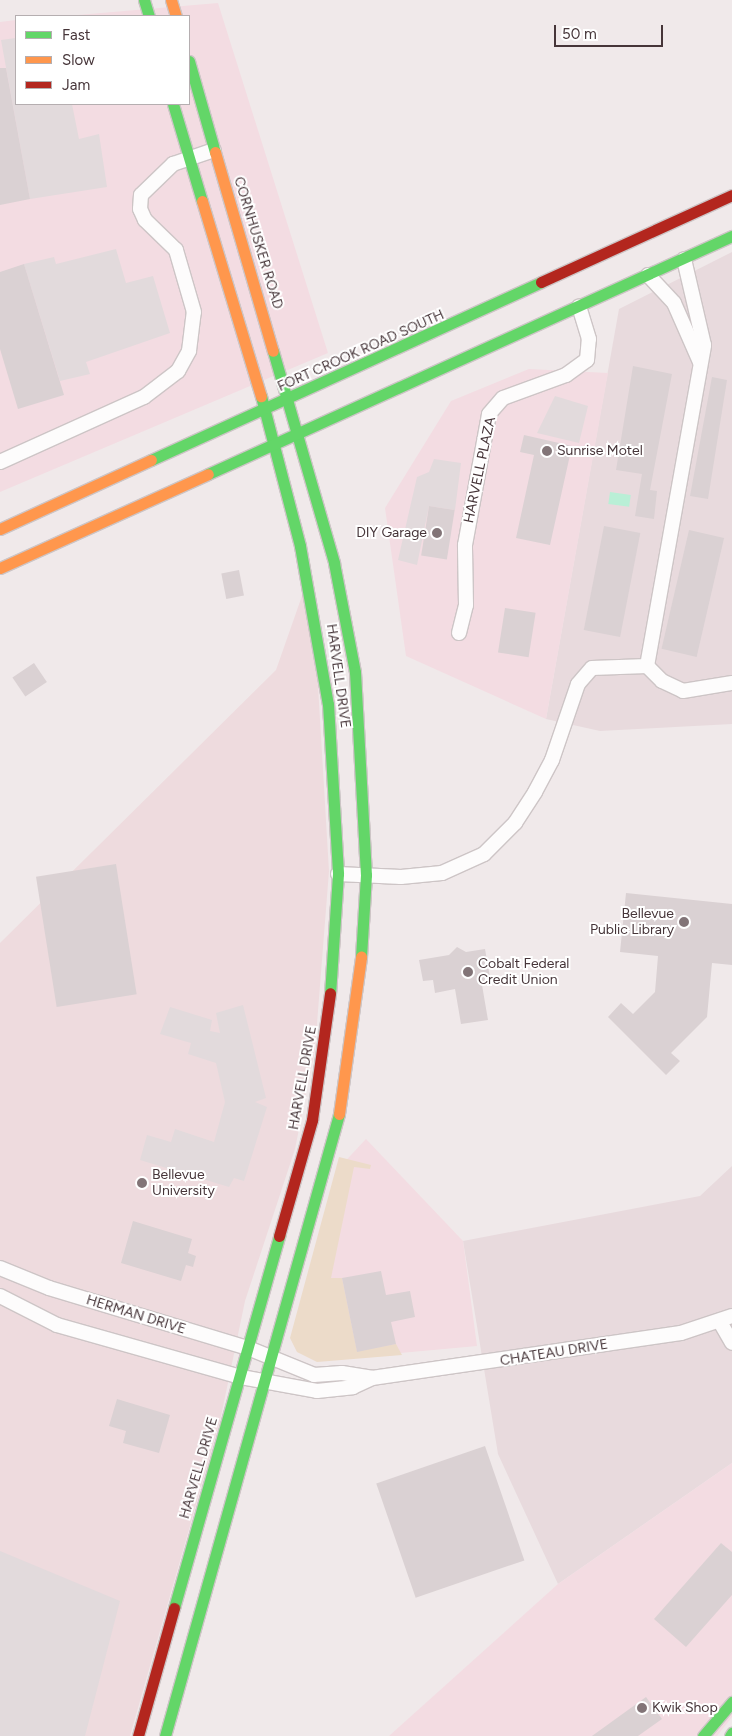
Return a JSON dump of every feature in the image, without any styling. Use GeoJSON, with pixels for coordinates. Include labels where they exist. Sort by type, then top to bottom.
{"type":"FeatureCollection","features":[{"type":"Feature","properties":{"kind":"main road"},"geometry":{"type":"LineString","coordinates":[[144,0],[149,15]]}},
{"type":"Feature","properties":{"kind":"main road"},"geometry":{"type":"LineString","coordinates":[[171,0],[176,15]]}},
{"type":"Feature","properties":{"kind":"main road","name":"CORNHUSKER ROAD"},"geometry":{"type":"LineString","coordinates":[[190,65],[214,150],[300,432]]}},
{"type":"Feature","properties":{"kind":"main road"},"geometry":{"type":"LineString","coordinates":[[173,105],[265,410]]}},
{"type":"Feature","properties":{"kind":"main road","name":"FORT CROOK ROAD SOUTH"},"geometry":{"type":"LineString","coordinates":[[0,529],[265,410],[732,195]]}},
{"type":"Feature","properties":{"kind":"main road"},"geometry":{"type":"LineString","coordinates":[[0,568],[732,236]]}},
{"type":"Feature","properties":{"kind":"main road","name":"HARVELL DRIVE"},"geometry":{"type":"LineString","coordinates":[[138,1736],[300,1168],[320,1079],[338,874],[335,769],[327,696],[300,546],[265,410]]}},
{"type":"Feature","properties":{"kind":"main road","name":"HARVELL DRIVE"},"geometry":{"type":"LineString","coordinates":[[166,1736],[321,1194],[346,1086],[360,981],[366,876],[355,672],[334,563],[300,432]]}},
{"type":"Feature","properties":{"kind":"main road"},"geometry":{"type":"LineString","coordinates":[[703,1736],[732,1702]]}},
{"type":"Feature","properties":{"kind":"street"},"geometry":{"type":"LineString","coordinates":[[0,462],[144,397],[178,371],[194,331],[184,268],[167,237],[145,220],[140,209],[141,195],[150,182],[188,158],[214,150]]}},
{"type":"Feature","properties":{"kind":"street"},"geometry":{"type":"LineString","coordinates":[[647,666],[700,362],[703,325],[684,259]]}},
{"type":"Feature","properties":{"kind":"street"},"geometry":{"type":"LineString","coordinates":[[648,275],[674,303],[700,362]]}},
{"type":"Feature","properties":{"kind":"street","name":"HARVELL PLAZA"},"geometry":{"type":"LineString","coordinates":[[458,633],[466,605],[465,545],[489,414],[503,398],[566,375],[587,360],[589,339],[579,306]]}},
{"type":"Feature","properties":{"kind":"street"},"geometry":{"type":"LineString","coordinates":[[338,874],[366,876],[442,873],[466,864],[491,848],[535,792],[552,760],[578,684],[592,668],[647,666],[662,681],[683,691],[732,683]]}},
{"type":"Feature","properties":{"kind":"street","name":"HERMAN DRIVE"},"geometry":{"type":"LineString","coordinates":[[0,1268],[49,1288],[248,1348],[274,1358]]}},
{"type":"Feature","properties":{"kind":"street"},"geometry":{"type":"LineString","coordinates":[[0,1296],[56,1325],[268,1384]]}},
{"type":"Feature","properties":{"kind":"street"},"geometry":{"type":"LineString","coordinates":[[726,1319],[732,1343]]}},
{"type":"Feature","properties":{"kind":"street","name":"CHATEAU DRIVE"},"geometry":{"type":"LineString","coordinates":[[268,1384],[299,1391],[336,1390],[372,1378],[681,1333],[726,1319]]}},
{"type":"Feature","properties":{"kind":"street","name":"CHATEAU DRIVE"},"geometry":{"type":"LineString","coordinates":[[274,1358],[314,1375],[342,1373],[372,1378]]}},
{"type":"Feature","properties":{"kind":"shaded area"},"geometry":{"type":"Polygon","coordinates":[[[218,3],[328,353],[0,492],[0,22],[15,20],[15,105],[190,105],[190,15],[78,15],[218,3]]]}},
{"type":"Feature","properties":{"kind":"shaded area"},"geometry":{"type":"Polygon","coordinates":[[[15,38],[15,105],[72,105],[79,139],[99,134],[107,187],[30,199],[1,40],[15,38]]]}},
{"type":"Feature","properties":{"kind":"shaded area"},"geometry":{"type":"Polygon","coordinates":[[[116,249],[126,283],[153,276],[170,333],[86,362],[90,374],[60,381],[24,264],[54,257],[56,264],[116,249]]]}},
{"type":"Feature","properties":{"kind":"shaded area"},"geometry":{"type":"Polygon","coordinates":[[[732,252],[732,724],[600,731],[546,719],[619,309],[732,252]]]}},
{"type":"Feature","properties":{"kind":"shaded area"},"geometry":{"type":"Polygon","coordinates":[[[529,369],[608,373],[546,719],[406,656],[385,508],[451,401],[529,369]]]}},
{"type":"Feature","properties":{"kind":"shaded area"},"geometry":{"type":"Polygon","coordinates":[[[555,396],[588,406],[579,443],[537,433],[555,396]]]}},
{"type":"Feature","properties":{"kind":"shaded area"},"geometry":{"type":"Polygon","coordinates":[[[434,459],[461,463],[455,510],[429,506],[417,565],[398,560],[417,477],[429,472],[434,459]]]}},
{"type":"Feature","properties":{"kind":"shaded area"},"geometry":{"type":"Polygon","coordinates":[[[610,492],[631,495],[629,507],[608,504],[610,492]]]}},
{"type":"Feature","properties":{"kind":"shaded area","name":"Bellevue University"},"geometry":{"type":"Polygon","coordinates":[[[303,593],[317,669],[329,871],[315,1049],[295,1149],[245,1301],[220,1421],[130,1736],[0,1736],[0,943],[276,670],[303,593]]]}},
{"type":"Feature","properties":{"kind":"shaded area"},"geometry":{"type":"Polygon","coordinates":[[[243,1005],[266,1098],[255,1102],[267,1107],[244,1181],[234,1178],[229,1187],[140,1160],[147,1135],[171,1142],[175,1129],[214,1142],[225,1102],[216,1063],[188,1054],[191,1043],[160,1034],[170,1007],[212,1020],[210,1031],[220,1033],[216,1013],[243,1005]]]}},
{"type":"Feature","properties":{"kind":"shaded area"},"geometry":{"type":"Polygon","coordinates":[[[366,1139],[463,1241],[477,1346],[334,1359],[311,1289],[337,1170],[366,1139]]]}},
{"type":"Feature","properties":{"kind":"shaded area"},"geometry":{"type":"Polygon","coordinates":[[[339,1157],[371,1165],[370,1169],[354,1167],[331,1278],[342,1278],[357,1351],[396,1344],[402,1355],[317,1362],[297,1352],[290,1338],[339,1157]]]}},
{"type":"Feature","properties":{"kind":"shaded area"},"geometry":{"type":"Polygon","coordinates":[[[732,1166],[732,1463],[558,1584],[498,1454],[463,1241],[700,1196],[732,1166]]]}},
{"type":"Feature","properties":{"kind":"shaded area"},"geometry":{"type":"Polygon","coordinates":[[[732,1463],[732,1717],[717,1736],[389,1736],[558,1584],[732,1463]]]}},
{"type":"Feature","properties":{"kind":"shaded area"},"geometry":{"type":"Polygon","coordinates":[[[0,1551],[120,1601],[85,1736],[0,1736],[0,1551]]]}},
{"type":"Feature","properties":{"kind":"building"},"geometry":{"type":"Polygon","coordinates":[[[0,68],[6,68],[30,199],[0,205],[0,68]]]}},
{"type":"Feature","properties":{"kind":"building"},"geometry":{"type":"Polygon","coordinates":[[[24,264],[64,395],[18,409],[0,349],[0,272],[24,264]]]}},
{"type":"Feature","properties":{"kind":"building"},"geometry":{"type":"Polygon","coordinates":[[[633,366],[672,374],[650,490],[657,491],[654,519],[635,516],[642,474],[616,470],[633,366]]]}},
{"type":"Feature","properties":{"kind":"building"},"geometry":{"type":"Polygon","coordinates":[[[712,377],[727,380],[708,499],[690,496],[712,377]]]}},
{"type":"Feature","properties":{"kind":"building"},"geometry":{"type":"Polygon","coordinates":[[[524,435],[572,446],[550,545],[516,538],[534,455],[520,452],[524,435]]]}},
{"type":"Feature","properties":{"kind":"building","name":"DIY Garage"},"geometry":{"type":"Polygon","coordinates":[[[429,506],[455,510],[447,559],[421,555],[429,506]]]}},
{"type":"Feature","properties":{"kind":"building"},"geometry":{"type":"Polygon","coordinates":[[[604,526],[640,533],[620,637],[584,630],[604,526]]]}},
{"type":"Feature","properties":{"kind":"building"},"geometry":{"type":"Polygon","coordinates":[[[689,530],[724,538],[697,657],[662,649],[689,530]]]}},
{"type":"Feature","properties":{"kind":"building"},"geometry":{"type":"Polygon","coordinates":[[[239,570],[244,596],[226,599],[221,573],[239,570]]]}},
{"type":"Feature","properties":{"kind":"building"},"geometry":{"type":"Polygon","coordinates":[[[505,608],[536,613],[529,657],[498,652],[505,608]]]}},
{"type":"Feature","properties":{"kind":"building"},"geometry":{"type":"Polygon","coordinates":[[[34,663],[47,682],[25,697],[12,678],[34,663]]]}},
{"type":"Feature","properties":{"kind":"building"},"geometry":{"type":"Polygon","coordinates":[[[116,864],[137,994],[57,1007],[36,877],[116,864]]]}},
{"type":"Feature","properties":{"kind":"building"},"geometry":{"type":"Polygon","coordinates":[[[626,893],[732,904],[732,965],[712,963],[707,1017],[671,1053],[680,1061],[666,1075],[608,1017],[621,1003],[633,1014],[655,992],[658,956],[620,952],[626,893]]]}},
{"type":"Feature","properties":{"kind":"building"},"geometry":{"type":"Polygon","coordinates":[[[457,947],[466,952],[485,949],[491,983],[482,985],[488,1020],[461,1024],[455,989],[435,993],[433,980],[423,981],[419,960],[449,955],[457,947]]]}},
{"type":"Feature","properties":{"kind":"building"},"geometry":{"type":"Polygon","coordinates":[[[133,1221],[192,1239],[188,1253],[196,1256],[193,1267],[186,1265],[181,1281],[121,1263],[133,1221]]]}},
{"type":"Feature","properties":{"kind":"building"},"geometry":{"type":"Polygon","coordinates":[[[381,1271],[386,1295],[410,1291],[415,1317],[391,1322],[396,1344],[357,1352],[342,1278],[381,1271]]]}},
{"type":"Feature","properties":{"kind":"building"},"geometry":{"type":"Polygon","coordinates":[[[117,1399],[170,1415],[159,1453],[123,1443],[126,1431],[109,1426],[117,1399]]]}},
{"type":"Feature","properties":{"kind":"building"},"geometry":{"type":"Polygon","coordinates":[[[485,1446],[524,1560],[416,1598],[376,1483],[485,1446]]]}},
{"type":"Feature","properties":{"kind":"building"},"geometry":{"type":"Polygon","coordinates":[[[721,1543],[732,1552],[732,1595],[686,1647],[654,1619],[721,1543]]]}},
{"type":"Feature","properties":{"kind":"building","name":"Kwik Shop"},"geometry":{"type":"Polygon","coordinates":[[[646,1697],[662,1719],[638,1736],[592,1736],[646,1697]]]}},
{"type":"Feature","properties":{"kind":"traffic: fast"},"geometry":{"type":"LineString","coordinates":[[144,0],[149,15]]}},
{"type":"Feature","properties":{"kind":"traffic: fast"},"geometry":{"type":"LineString","coordinates":[[190,64],[215,152]]}},
{"type":"Feature","properties":{"kind":"traffic: fast"},"geometry":{"type":"LineString","coordinates":[[173,105],[202,201]]}},
{"type":"Feature","properties":{"kind":"traffic: fast"},"geometry":{"type":"LineString","coordinates":[[208,474],[732,236]]}},
{"type":"Feature","properties":{"kind":"traffic: fast"},"geometry":{"type":"LineString","coordinates":[[151,460],[541,282]]}},
{"type":"Feature","properties":{"kind":"traffic: fast"},"geometry":{"type":"LineString","coordinates":[[273,351],[334,563],[355,672],[366,875],[361,957]]}},
{"type":"Feature","properties":{"kind":"traffic: fast"},"geometry":{"type":"LineString","coordinates":[[261,396],[300,546],[328,704],[338,874],[330,993]]}},
{"type":"Feature","properties":{"kind":"traffic: fast"},"geometry":{"type":"LineString","coordinates":[[165,1736],[339,1114]]}},
{"type":"Feature","properties":{"kind":"traffic: fast"},"geometry":{"type":"LineString","coordinates":[[174,1608],[279,1236]]}},
{"type":"Feature","properties":{"kind":"traffic: fast"},"geometry":{"type":"LineString","coordinates":[[703,1736],[732,1702]]}},
{"type":"Feature","properties":{"kind":"traffic: slow"},"geometry":{"type":"LineString","coordinates":[[171,0],[176,15]]}},
{"type":"Feature","properties":{"kind":"traffic: slow"},"geometry":{"type":"LineString","coordinates":[[215,152],[273,351]]}},
{"type":"Feature","properties":{"kind":"traffic: slow"},"geometry":{"type":"LineString","coordinates":[[202,201],[261,396]]}},
{"type":"Feature","properties":{"kind":"traffic: slow"},"geometry":{"type":"LineString","coordinates":[[0,529],[151,460]]}},
{"type":"Feature","properties":{"kind":"traffic: slow"},"geometry":{"type":"LineString","coordinates":[[0,568],[208,474]]}},
{"type":"Feature","properties":{"kind":"traffic: slow"},"geometry":{"type":"LineString","coordinates":[[339,1114],[361,957]]}},
{"type":"Feature","properties":{"kind":"traffic: jam"},"geometry":{"type":"LineString","coordinates":[[541,282],[732,195]]}},
{"type":"Feature","properties":{"kind":"traffic: jam"},"geometry":{"type":"LineString","coordinates":[[279,1236],[312,1120],[330,993]]}},
{"type":"Feature","properties":{"kind":"traffic: jam"},"geometry":{"type":"LineString","coordinates":[[138,1736],[174,1608]]}},
{"type":"Feature","properties":{"kind":"place","name":"Sunrise Motel"},"geometry":{"type":"Point","coordinates":[547,451]}},
{"type":"Feature","properties":{"kind":"place","name":"DIY Garage"},"geometry":{"type":"Point","coordinates":[437,533]}},
{"type":"Feature","properties":{"kind":"place","name":"Bellevue Public Library"},"geometry":{"type":"Point","coordinates":[684,922]}},
{"type":"Feature","properties":{"kind":"place","name":"Cobalt Federal Credit Union"},"geometry":{"type":"Point","coordinates":[468,972]}},
{"type":"Feature","properties":{"kind":"place","name":"Bellevue University"},"geometry":{"type":"Point","coordinates":[142,1183]}},
{"type":"Feature","properties":{"kind":"place","name":"Kwik Shop"},"geometry":{"type":"Point","coordinates":[642,1708]}}]}
